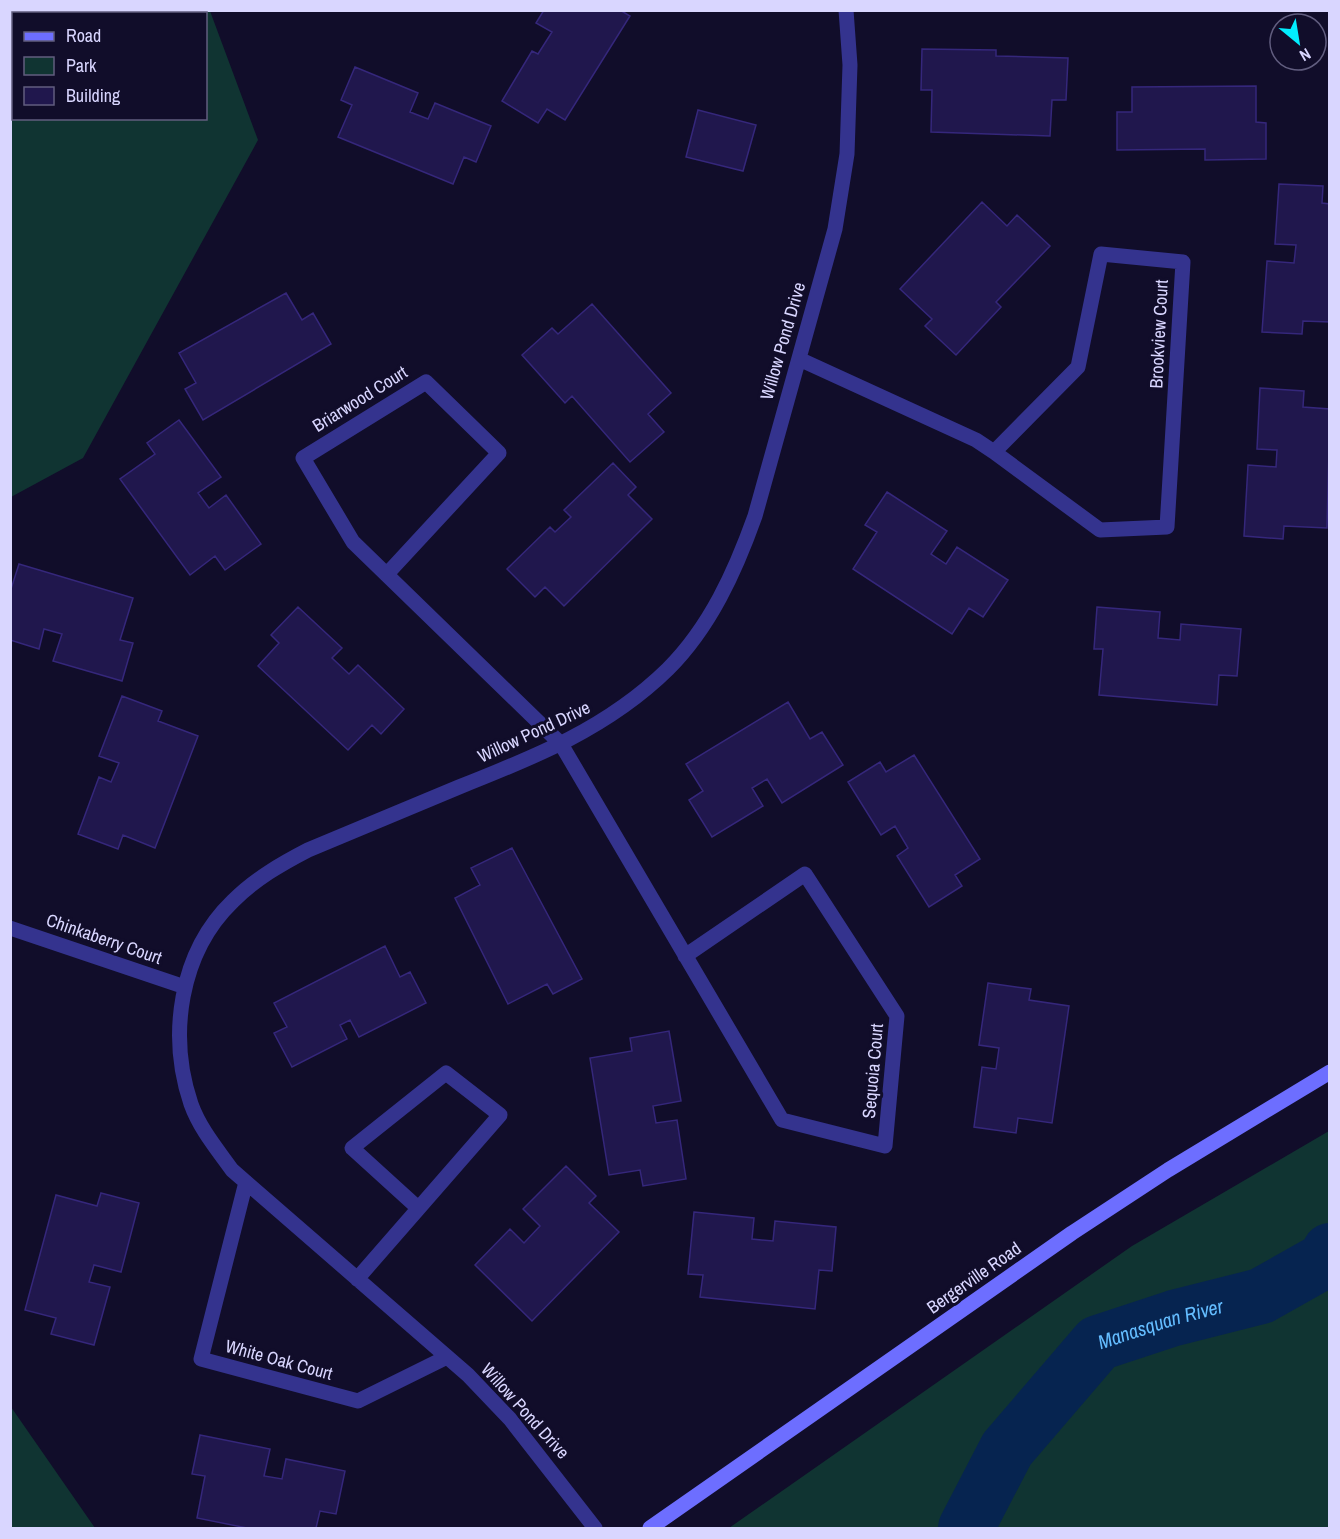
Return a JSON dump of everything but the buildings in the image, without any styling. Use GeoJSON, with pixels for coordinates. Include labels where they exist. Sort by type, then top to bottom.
{"type":"FeatureCollection","features":[{"type":"Feature","properties":{"kind":"street","name":"Willow Pond Drive"},"geometry":{"type":"LineString","coordinates":[[595,1528],[510,1419],[447,1357],[232,1170],[209,1140],[192,1106],[180,1063],[179,1025],[185,987],[191,966],[209,932],[232,902],[269,871],[308,850],[561,744],[624,708],[669,668],[695,637],[720,599],[740,559],[755,516],[835,229],[847,154],[850,65],[846,10]]}},
{"type":"Feature","properties":{"kind":"street","name":"Brookview Court"},"geometry":{"type":"LineString","coordinates":[[799,359],[976,440],[1100,530],[1167,527],[1183,262],[1101,254],[1077,367],[994,452]]}},
{"type":"Feature","properties":{"kind":"street","name":"Briarwood Court"},"geometry":{"type":"LineString","coordinates":[[387,574],[499,453],[426,382],[303,458],[353,542],[561,744]]}},
{"type":"Feature","properties":{"kind":"street","name":"Sequoia Court"},"geometry":{"type":"LineString","coordinates":[[561,744],[685,956],[782,1120],[885,1146],[897,1016],[805,874],[685,956]]}},
{"type":"Feature","properties":{"kind":"street","name":"Chinkaberry Court"},"geometry":{"type":"LineString","coordinates":[[10,928],[185,987]]}},
{"type":"Feature","properties":{"kind":"street","name":"Bergerville Road"},"geometry":{"type":"LineString","coordinates":[[650,1528],[1072,1233],[1168,1170],[1329,1072]]}},
{"type":"Feature","properties":{"kind":"street"},"geometry":{"type":"LineString","coordinates":[[357,1279],[500,1115],[446,1073],[352,1148],[418,1208]]}},
{"type":"Feature","properties":{"kind":"street","name":"White Oak Court"},"geometry":{"type":"LineString","coordinates":[[246,1182],[201,1359],[358,1401],[447,1357]]}},
{"type":"Feature","properties":{"kind":"green space"},"geometry":{"type":"Polygon","coordinates":[[[11,10],[210,11],[258,140],[83,458],[11,497],[11,10]]]}},
{"type":"Feature","properties":{"kind":"green space"},"geometry":{"type":"Polygon","coordinates":[[[1329,1131],[1329,1528],[729,1528],[1132,1246],[1329,1131]]]}},
{"type":"Feature","properties":{"kind":"green space"},"geometry":{"type":"Polygon","coordinates":[[[11,1407],[95,1528],[11,1528],[11,1407]]]}},
{"type":"Feature","properties":{"kind":"waterway","name":"Manasquan River"},"geometry":{"type":"LineString","coordinates":[[966,1528],[1007,1449],[1098,1343],[1174,1318],[1261,1296],[1325,1260],[1330,1251]]}}]}
